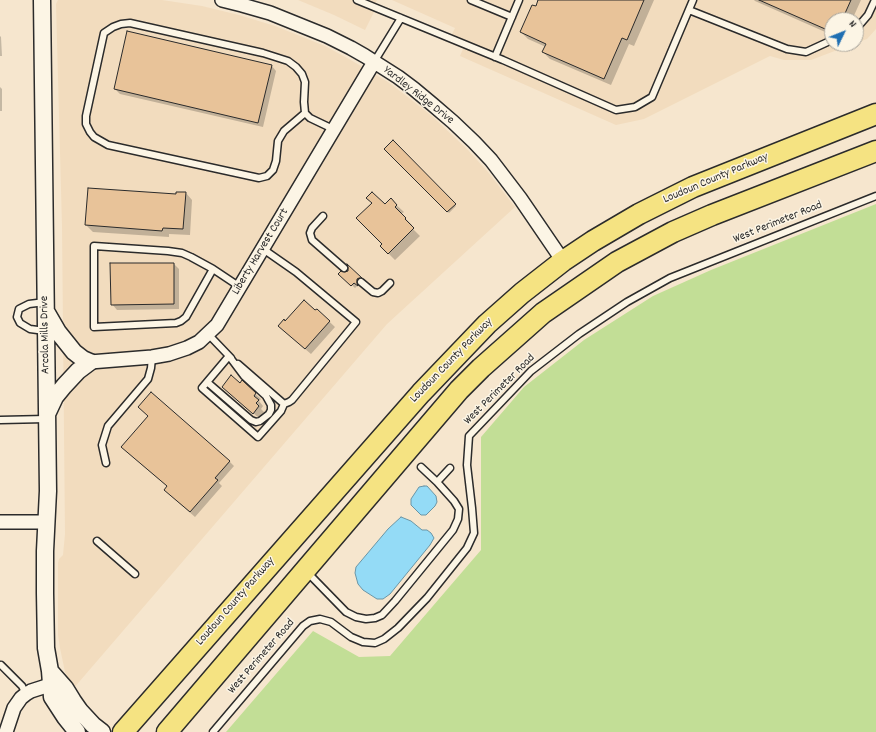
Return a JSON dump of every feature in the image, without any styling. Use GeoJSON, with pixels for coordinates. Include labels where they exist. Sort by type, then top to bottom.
{"type":"FeatureCollection","features":[{"type":"Feature","properties":{"kind":"main road","name":"Loudoun County Parkway"},"geometry":{"type":"LineString","coordinates":[[123,732],[426,387],[487,324],[522,293],[563,261],[593,241],[639,214],[693,187],[876,114]]}},
{"type":"Feature","properties":{"kind":"main road"},"geometry":{"type":"LineString","coordinates":[[167,732],[459,390],[486,363],[543,313],[618,262],[673,232],[712,215],[876,151]]}},
{"type":"Feature","properties":{"kind":"main road"},"geometry":{"type":"LineString","coordinates":[[543,313],[564,288],[567,282],[567,274],[563,261]]}},
{"type":"Feature","properties":{"kind":"street","name":"Arcola Mills Drive"},"geometry":{"type":"LineString","coordinates":[[42,0],[48,490],[45,551],[46,648],[53,679],[52,697],[77,732]]}},
{"type":"Feature","properties":{"kind":"street","name":"Yardley Ridge Drive"},"geometry":{"type":"LineString","coordinates":[[222,0],[256,9],[327,36],[351,48],[398,77],[432,104],[474,142],[506,179],[563,261]]}},
{"type":"Feature","properties":{"kind":"street","name":"Liberty Harvest Court"},"geometry":{"type":"LineString","coordinates":[[90,362],[152,357],[169,354],[199,342],[217,325],[374,62]]}},
{"type":"Feature","properties":{"kind":"street"},"geometry":{"type":"LineString","coordinates":[[46,307],[58,332],[74,352],[90,362],[78,371],[55,397],[47,417]]}},
{"type":"Feature","properties":{"kind":"street"},"geometry":{"type":"LineString","coordinates":[[0,522],[47,522]]}},
{"type":"Feature","properties":{"kind":"street","name":"Arcola Mills Drive"},"geometry":{"type":"LineString","coordinates":[[53,679],[65,688],[80,711],[102,732]]}},
{"type":"Feature","properties":{"kind":"street"},"geometry":{"type":"LineString","coordinates":[[6,732],[17,703],[26,694],[53,679]]}},
{"type":"Feature","properties":{"kind":"lane"},"geometry":{"type":"LineString","coordinates":[[357,0],[495,57],[616,110],[634,107],[652,97],[693,0]]}},
{"type":"Feature","properties":{"kind":"lane"},"geometry":{"type":"LineString","coordinates":[[471,0],[512,17]]}},
{"type":"Feature","properties":{"kind":"lane"},"geometry":{"type":"LineString","coordinates":[[495,57],[520,0]]}},
{"type":"Feature","properties":{"kind":"lane"},"geometry":{"type":"LineString","coordinates":[[864,20],[868,15],[875,0]]}},
{"type":"Feature","properties":{"kind":"lane"},"geometry":{"type":"LineString","coordinates":[[689,10],[787,49],[806,52],[824,44]]}},
{"type":"Feature","properties":{"kind":"lane"},"geometry":{"type":"LineString","coordinates":[[374,62],[401,18]]}},
{"type":"Feature","properties":{"kind":"lane"},"geometry":{"type":"LineString","coordinates":[[306,113],[284,131],[278,141],[276,161],[273,170],[267,176],[259,178],[108,145],[94,137],[86,124],[86,116],[104,33],[113,27],[130,23],[263,53],[288,61],[302,74],[305,82],[304,102],[306,113],[310,118],[333,129]]}},
{"type":"Feature","properties":{"kind":"lane","name":"West Perimeter Road"},"geometry":{"type":"LineString","coordinates":[[213,732],[303,626],[310,620],[320,619],[331,622],[352,637],[363,642],[375,643],[384,639],[398,628],[427,598],[467,548],[474,533],[468,465],[469,436],[532,371],[579,334],[627,302],[670,278],[876,196]]}},
{"type":"Feature","properties":{"kind":"lane"},"geometry":{"type":"LineString","coordinates":[[323,216],[312,228],[310,233],[312,240],[344,268]]}},
{"type":"Feature","properties":{"kind":"lane"},"geometry":{"type":"LineString","coordinates":[[213,269],[186,317],[181,321],[176,323],[94,327],[94,246],[182,253],[213,269],[240,287]]}},
{"type":"Feature","properties":{"kind":"lane"},"geometry":{"type":"LineString","coordinates":[[229,356],[202,388],[258,437],[281,411],[284,404],[292,400],[356,322],[296,272],[263,249]]}},
{"type":"Feature","properties":{"kind":"lane"},"geometry":{"type":"LineString","coordinates":[[361,282],[373,292],[378,293],[390,283]]}},
{"type":"Feature","properties":{"kind":"lane"},"geometry":{"type":"LineString","coordinates":[[46,307],[29,304],[19,309],[17,317],[20,323],[30,329],[46,331]]}},
{"type":"Feature","properties":{"kind":"lane"},"geometry":{"type":"LineString","coordinates":[[208,334],[229,356],[284,404]]}},
{"type":"Feature","properties":{"kind":"lane"},"geometry":{"type":"LineString","coordinates":[[207,382],[251,420],[256,422],[260,421],[269,414],[271,405],[266,396],[244,376],[229,356]]}},
{"type":"Feature","properties":{"kind":"lane"},"geometry":{"type":"LineString","coordinates":[[106,463],[102,445],[108,426],[148,379],[152,357]]}},
{"type":"Feature","properties":{"kind":"lane"},"geometry":{"type":"LineString","coordinates":[[0,420],[47,417]]}},
{"type":"Feature","properties":{"kind":"lane"},"geometry":{"type":"LineString","coordinates":[[305,571],[346,612],[356,618],[375,618],[382,615],[453,530],[458,519],[459,509],[454,501],[421,467]]}},
{"type":"Feature","properties":{"kind":"lane"},"geometry":{"type":"LineString","coordinates":[[437,482],[450,468]]}},
{"type":"Feature","properties":{"kind":"lane"},"geometry":{"type":"LineString","coordinates":[[97,541],[135,574]]}},
{"type":"Feature","properties":{"kind":"lane"},"geometry":{"type":"LineString","coordinates":[[1,665],[17,680],[26,694]]}},
{"type":"Feature","properties":{"kind":"shaded area"},"geometry":{"type":"Polygon","coordinates":[[[58,0],[162,0],[202,6],[275,26],[325,46],[388,82],[433,117],[468,150],[488,172],[515,207],[387,324],[73,689],[65,672],[58,635],[58,563],[59,559],[63,555],[65,534],[62,226],[56,4],[58,0]]]}},
{"type":"Feature","properties":{"kind":"shaded area"},"geometry":{"type":"Polygon","coordinates":[[[298,0],[377,0],[372,11],[374,12],[365,30],[298,0]]]}},
{"type":"Feature","properties":{"kind":"shaded area"},"geometry":{"type":"Polygon","coordinates":[[[392,0],[876,0],[876,29],[867,39],[864,40],[864,12],[824,12],[824,52],[832,52],[811,60],[784,60],[770,56],[644,119],[616,125],[460,56],[465,44],[450,38],[455,28],[392,0]]]}},
{"type":"Feature","properties":{"kind":"green space"},"geometry":{"type":"Polygon","coordinates":[[[876,204],[876,732],[226,732],[313,631],[359,657],[390,656],[481,550],[481,437],[524,387],[584,340],[653,296],[711,270],[876,204]]]}},
{"type":"Feature","properties":{"kind":"water"},"geometry":{"type":"Polygon","coordinates":[[[427,486],[436,496],[437,502],[426,515],[421,515],[411,505],[411,499],[419,487],[427,486]]]}},
{"type":"Feature","properties":{"kind":"water"},"geometry":{"type":"Polygon","coordinates":[[[401,517],[411,521],[422,530],[427,530],[434,538],[390,594],[383,599],[377,599],[363,590],[358,584],[355,573],[356,567],[388,529],[401,517]]]}},
{"type":"Feature","properties":{"kind":"building"},"geometry":{"type":"Polygon","coordinates":[[[538,0],[644,0],[627,40],[622,38],[604,79],[542,52],[546,44],[520,32],[532,5],[536,6],[538,0]]]}},
{"type":"Feature","properties":{"kind":"building"},"geometry":{"type":"Polygon","coordinates":[[[759,0],[851,0],[846,12],[824,12],[824,28],[759,0]]]}},
{"type":"Feature","properties":{"kind":"building"},"geometry":{"type":"Polygon","coordinates":[[[127,31],[272,65],[258,123],[114,89],[127,31]]]}},
{"type":"Feature","properties":{"kind":"building"},"geometry":{"type":"Polygon","coordinates":[[[393,140],[456,204],[447,212],[384,149],[393,140]]]}},
{"type":"Feature","properties":{"kind":"building"},"geometry":{"type":"Polygon","coordinates":[[[88,188],[176,194],[176,192],[186,192],[183,229],[163,228],[162,231],[85,225],[88,188]]]}},
{"type":"Feature","properties":{"kind":"building"},"geometry":{"type":"Polygon","coordinates":[[[372,192],[385,204],[391,198],[397,205],[395,207],[414,228],[388,254],[380,246],[382,244],[356,218],[372,203],[366,198],[372,192]]]}},
{"type":"Feature","properties":{"kind":"building"},"geometry":{"type":"Polygon","coordinates":[[[110,263],[174,263],[174,304],[111,305],[110,263]]]}},
{"type":"Feature","properties":{"kind":"building"},"geometry":{"type":"Polygon","coordinates":[[[347,264],[362,278],[357,279],[358,286],[354,283],[351,286],[338,274],[341,271],[348,271],[347,264]]]}},
{"type":"Feature","properties":{"kind":"building"},"geometry":{"type":"Polygon","coordinates":[[[304,300],[330,321],[305,349],[278,326],[284,319],[285,321],[304,300]]]}},
{"type":"Feature","properties":{"kind":"building"},"geometry":{"type":"Polygon","coordinates":[[[231,375],[240,383],[242,380],[256,393],[254,396],[259,400],[256,403],[259,406],[253,414],[222,387],[231,375]]]}},
{"type":"Feature","properties":{"kind":"building"},"geometry":{"type":"Polygon","coordinates":[[[151,392],[230,461],[215,478],[218,480],[190,512],[164,490],[167,486],[121,447],[148,416],[138,407],[151,392]]]}}]}
